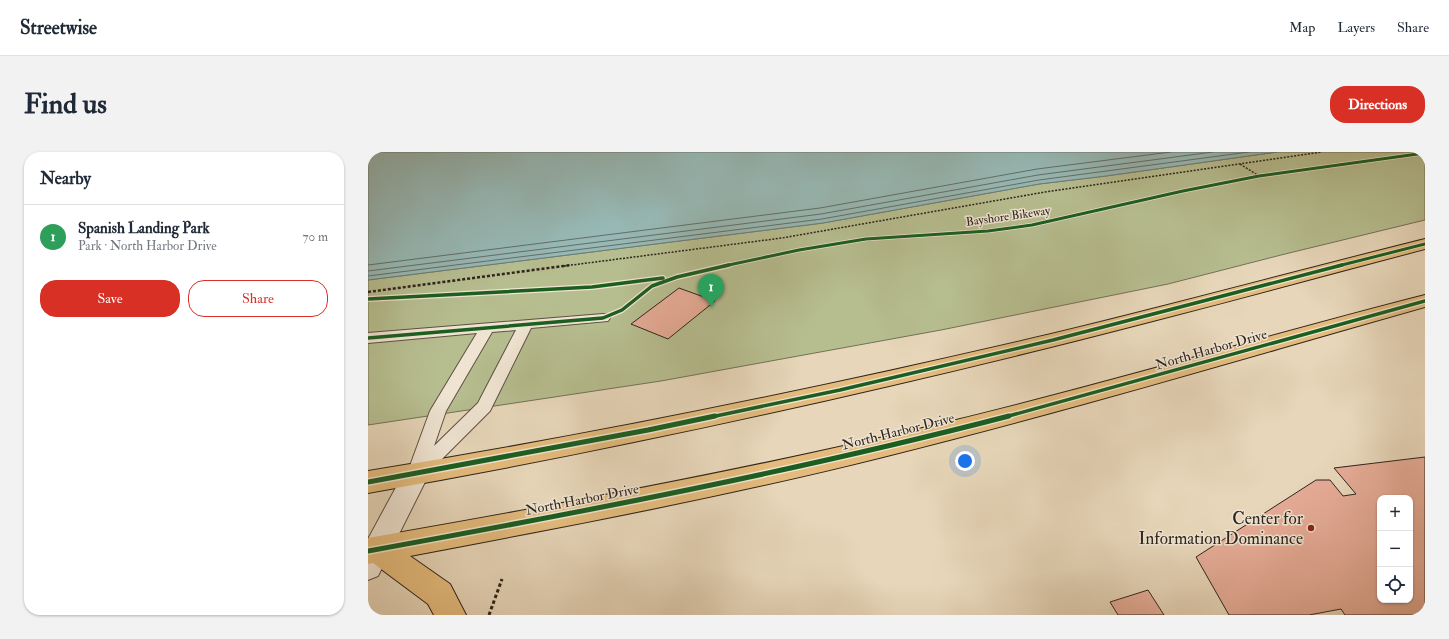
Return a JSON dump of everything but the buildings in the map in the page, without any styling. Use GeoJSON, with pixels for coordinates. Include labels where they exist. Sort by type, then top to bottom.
{"type":"FeatureCollection","features":[{"type":"Feature","properties":{"kind":"main road"},"geometry":{"type":"LineString","coordinates":[[368,482],[648,430],[840,390],[1053,340],[1425,244]]}},
{"type":"Feature","properties":{"kind":"main road","name":"North Harbor Drive"},"geometry":{"type":"LineString","coordinates":[[370,555],[804,466],[1066,401],[1425,301]]}},
{"type":"Feature","properties":{"kind":"main road"},"geometry":{"type":"LineString","coordinates":[[370,555],[439,594],[451,615]]}},
{"type":"Feature","properties":{"kind":"street"},"geometry":{"type":"LineString","coordinates":[[370,555],[416,474]]}},
{"type":"Feature","properties":{"kind":"lane"},"geometry":{"type":"LineString","coordinates":[[368,338],[603,318]]}},
{"type":"Feature","properties":{"kind":"lane"},"geometry":{"type":"LineString","coordinates":[[416,474],[484,407],[526,324]]}},
{"type":"Feature","properties":{"kind":"lane"},"geometry":{"type":"LineString","coordinates":[[416,474],[438,411],[487,328]]}},
{"type":"Feature","properties":{"kind":"path"},"geometry":{"type":"LineString","coordinates":[[368,292],[782,238],[1044,192],[1322,152]]}},
{"type":"Feature","properties":{"kind":"path"},"geometry":{"type":"LineString","coordinates":[[1240,164],[1259,176]]}},
{"type":"Feature","properties":{"kind":"path"},"geometry":{"type":"LineString","coordinates":[[1252,178],[1266,175]]}},
{"type":"Feature","properties":{"kind":"path"},"geometry":{"type":"LineString","coordinates":[[489,615],[502,579]]}},
{"type":"Feature","properties":{"kind":"green space"},"geometry":{"type":"Polygon","coordinates":[[[1277,152],[1425,152],[1425,220],[1168,284],[941,330],[661,381],[368,425],[368,280],[823,223],[1039,184],[1277,152]]]}},
{"type":"Feature","properties":{"kind":"water"},"geometry":{"type":"Polygon","coordinates":[[[368,152],[1277,152],[1039,184],[823,223],[368,280],[368,152]]]}},
{"type":"Feature","properties":{"kind":"cycle path","name":"Bayshore Bikeway"},"geometry":{"type":"LineString","coordinates":[[368,338],[603,318],[622,310],[652,286],[677,277],[799,250],[866,239],[988,231],[1032,225],[1183,191],[1259,176],[1425,153]]}},
{"type":"Feature","properties":{"kind":"cycle path"},"geometry":{"type":"LineString","coordinates":[[368,482],[648,430],[840,390],[1053,340],[1425,244]]}},
{"type":"Feature","properties":{"kind":"cycle path"},"geometry":{"type":"LineString","coordinates":[[368,299],[592,287],[663,278]]}},
{"type":"Feature","properties":{"kind":"cycle path"},"geometry":{"type":"LineString","coordinates":[[368,551],[640,500],[881,448],[1115,388],[1425,301]]}},
{"type":"Feature","properties":{"kind":"place","name":"Spanish Landing Park"},"geometry":{"type":"Point","coordinates":[711,307]}},
{"type":"Feature","properties":{"kind":"place","name":"Center for Information Dominance"},"geometry":{"type":"Point","coordinates":[1311,528]}}]}
